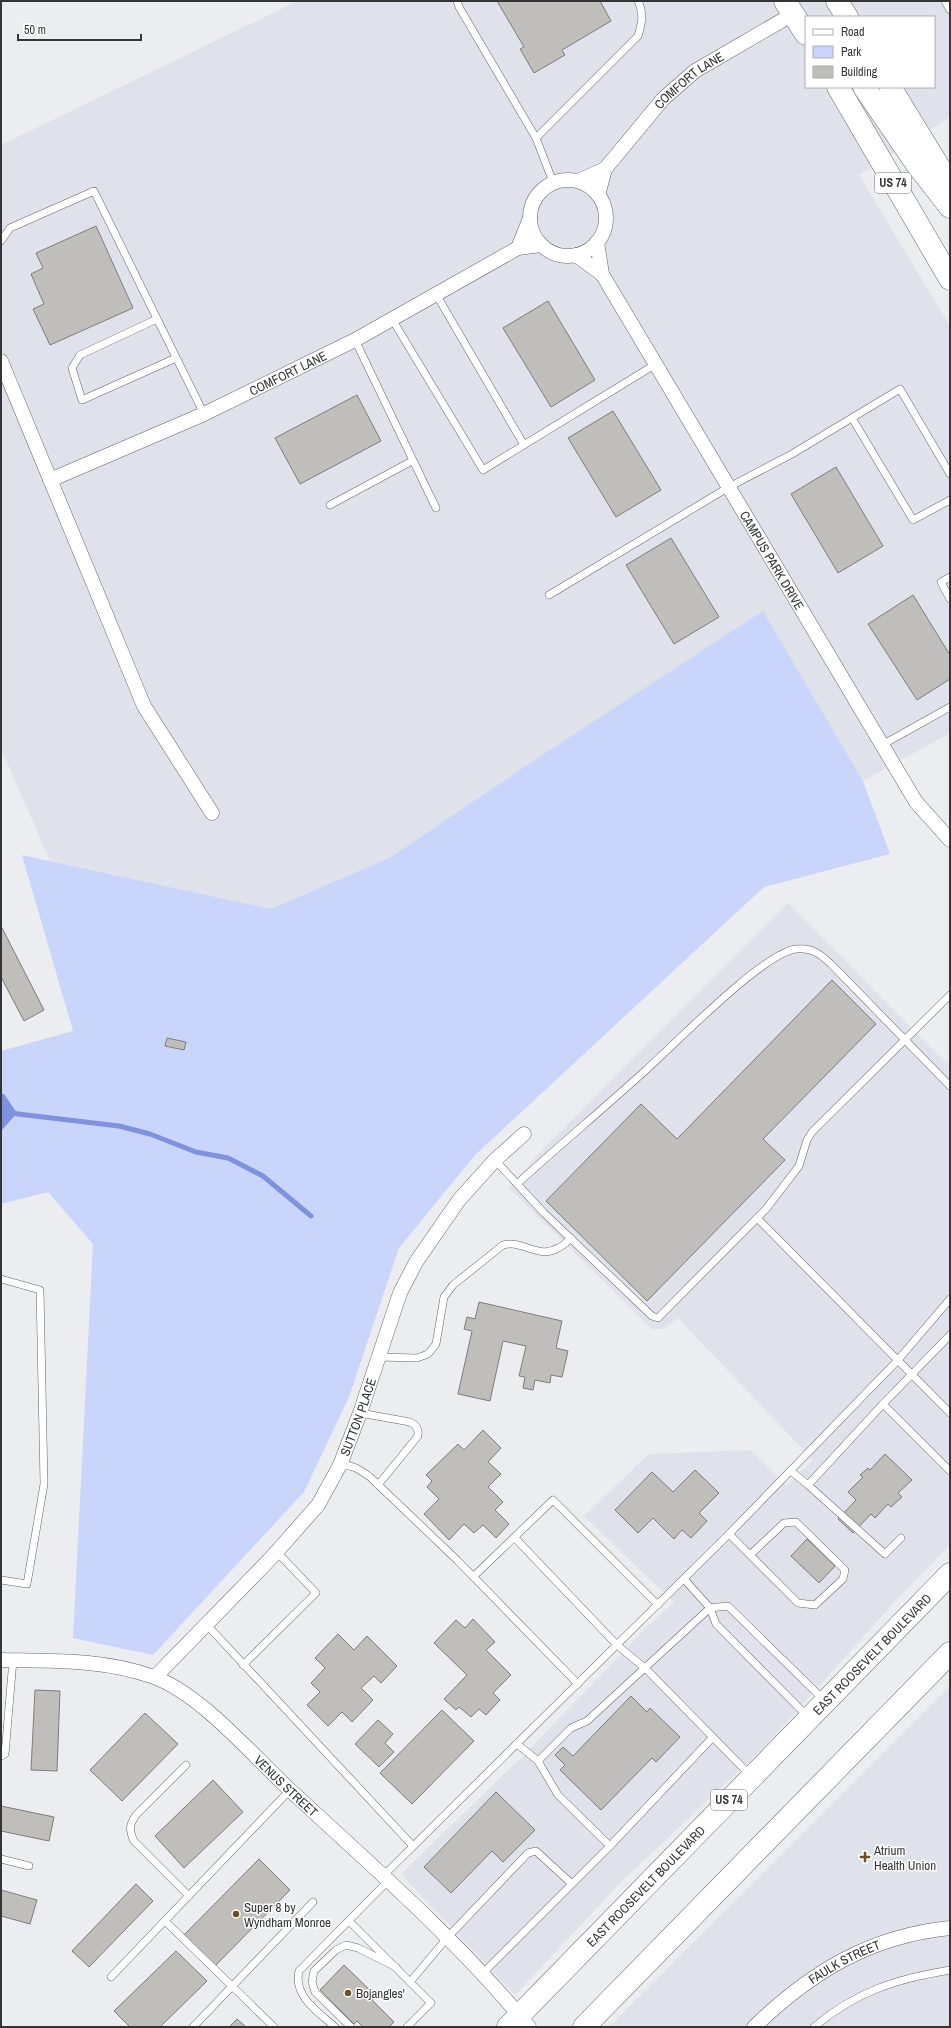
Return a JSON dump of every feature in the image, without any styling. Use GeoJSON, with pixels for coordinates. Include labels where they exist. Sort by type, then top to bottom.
{"type":"FeatureCollection","features":[{"type":"Feature","properties":{"kind":"highway"},"geometry":{"type":"LineString","coordinates":[[837,1],[846,16]]}},
{"type":"Feature","properties":{"kind":"highway"},"geometry":{"type":"LineString","coordinates":[[795,11],[805,32]]}},
{"type":"Feature","properties":{"kind":"highway","name":"US 74"},"geometry":{"type":"LineString","coordinates":[[839,88],[950,279]]}},
{"type":"Feature","properties":{"kind":"highway"},"geometry":{"type":"LineString","coordinates":[[865,88],[918,166],[950,207]]}},
{"type":"Feature","properties":{"kind":"highway"},"geometry":{"type":"LineString","coordinates":[[891,88],[950,185]]}},
{"type":"Feature","properties":{"kind":"highway","name":"EAST ROOSEVELT BOULEVARD"},"geometry":{"type":"LineString","coordinates":[[519,2023],[752,1776],[950,1574]]}},
{"type":"Feature","properties":{"kind":"highway"},"geometry":{"type":"LineString","coordinates":[[584,2027],[950,1653]]}},
{"type":"Feature","properties":{"kind":"street","name":"COMFORT LANE"},"geometry":{"type":"LineString","coordinates":[[598,195],[605,169],[663,99],[695,71],[795,11]]}},
{"type":"Feature","properties":{"kind":"street","name":"COMFORT LANE"},"geometry":{"type":"LineString","coordinates":[[553,182],[566,180],[578,181],[605,169]]}},
{"type":"Feature","properties":{"kind":"street"},"geometry":{"type":"LineString","coordinates":[[553,182],[543,189],[535,198],[530,210],[530,218],[534,235],[541,245],[552,252],[564,256],[576,255],[588,250],[597,242],[603,231],[606,219],[604,206],[598,195],[589,186],[578,181]]}},
{"type":"Feature","properties":{"kind":"street"},"geometry":{"type":"LineString","coordinates":[[518,248],[530,218]]}},
{"type":"Feature","properties":{"kind":"street","name":"CAMPUS PARK DRIVE"},"geometry":{"type":"LineString","coordinates":[[597,242],[602,274],[916,802],[950,840]]}},
{"type":"Feature","properties":{"kind":"street","name":"COMFORT LANE"},"geometry":{"type":"LineString","coordinates":[[50,480],[204,414],[355,340],[518,248],[541,245]]}},
{"type":"Feature","properties":{"kind":"street","name":"CAMPUS PARK DRIVE"},"geometry":{"type":"LineString","coordinates":[[576,255],[602,274]]}},
{"type":"Feature","properties":{"kind":"street"},"geometry":{"type":"LineString","coordinates":[[1,361],[144,706],[212,813]]}},
{"type":"Feature","properties":{"kind":"street","name":"SUTTON PLACE"},"geometry":{"type":"LineString","coordinates":[[154,1677],[207,1625],[277,1552],[318,1505],[340,1465],[360,1413],[400,1293],[416,1262],[459,1200],[495,1160],[524,1134]]}},
{"type":"Feature","properties":{"kind":"street","name":"VENUS STREET"},"geometry":{"type":"LineString","coordinates":[[7,1660],[74,1660],[111,1666],[154,1677],[201,1704],[290,1790],[386,1878],[447,1938],[482,1974],[519,2023]]}},
{"type":"Feature","properties":{"kind":"street","name":"FAULK STREET"},"geometry":{"type":"LineString","coordinates":[[754,2027],[795,1990],[826,1968],[849,1956],[892,1939],[915,1933],[950,1928]]}},
{"type":"Feature","properties":{"kind":"lane"},"geometry":{"type":"LineString","coordinates":[[457,1],[459,7],[536,138],[553,182]]}},
{"type":"Feature","properties":{"kind":"lane"},"geometry":{"type":"LineString","coordinates":[[536,138],[638,36],[643,22],[641,7],[638,1]]}},
{"type":"Feature","properties":{"kind":"lane"},"geometry":{"type":"LineString","coordinates":[[945,1],[950,10]]}},
{"type":"Feature","properties":{"kind":"lane"},"geometry":{"type":"LineString","coordinates":[[1,241],[10,228],[94,191],[204,414]]}},
{"type":"Feature","properties":{"kind":"lane"},"geometry":{"type":"LineString","coordinates":[[436,294],[524,445]]}},
{"type":"Feature","properties":{"kind":"lane"},"geometry":{"type":"LineString","coordinates":[[392,318],[483,470],[656,364]]}},
{"type":"Feature","properties":{"kind":"lane"},"geometry":{"type":"LineString","coordinates":[[157,319],[80,356],[72,368],[82,400],[176,358]]}},
{"type":"Feature","properties":{"kind":"lane"},"geometry":{"type":"LineString","coordinates":[[355,340],[412,461],[436,508]]}},
{"type":"Feature","properties":{"kind":"lane"},"geometry":{"type":"LineString","coordinates":[[549,595],[729,487],[792,454],[900,389],[950,474]]}},
{"type":"Feature","properties":{"kind":"lane"},"geometry":{"type":"LineString","coordinates":[[852,418],[913,520],[950,500]]}},
{"type":"Feature","properties":{"kind":"lane"},"geometry":{"type":"LineString","coordinates":[[330,505],[412,461]]}},
{"type":"Feature","properties":{"kind":"lane"},"geometry":{"type":"LineString","coordinates":[[950,577],[941,582],[950,599]]}},
{"type":"Feature","properties":{"kind":"lane"},"geometry":{"type":"LineString","coordinates":[[882,746],[950,707]]}},
{"type":"Feature","properties":{"kind":"lane"},"geometry":{"type":"LineString","coordinates":[[518,1183],[645,1071],[746,978],[778,956],[796,949],[816,951],[950,1086]]}},
{"type":"Feature","properties":{"kind":"lane"},"geometry":{"type":"LineString","coordinates":[[495,1160],[518,1183],[544,1213],[652,1316],[658,1318],[757,1218],[799,1166],[812,1132],[950,995]]}},
{"type":"Feature","properties":{"kind":"lane"},"geometry":{"type":"LineString","coordinates":[[757,1218],[950,1413]]}},
{"type":"Feature","properties":{"kind":"lane"},"geometry":{"type":"LineString","coordinates":[[378,1357],[417,1358],[428,1354],[436,1344],[444,1297],[453,1285],[503,1245],[510,1243],[543,1252],[558,1249],[571,1238]]}},
{"type":"Feature","properties":{"kind":"lane"},"geometry":{"type":"LineString","coordinates":[[1,1279],[40,1290],[44,1484],[27,1584],[1,1580]]}},
{"type":"Feature","properties":{"kind":"lane"},"geometry":{"type":"LineString","coordinates":[[335,2027],[303,1996],[297,1978],[299,1971],[349,1921],[413,1846],[658,1605],[791,1471],[898,1360],[950,1299]]}},
{"type":"Feature","properties":{"kind":"lane"},"geometry":{"type":"LineString","coordinates":[[808,1485],[883,1404],[948,1339]]}},
{"type":"Feature","properties":{"kind":"lane"},"geometry":{"type":"LineString","coordinates":[[883,1404],[950,1471]]}},
{"type":"Feature","properties":{"kind":"lane"},"geometry":{"type":"LineString","coordinates":[[360,1413],[410,1422],[414,1424],[419,1433],[378,1485]]}},
{"type":"Feature","properties":{"kind":"lane"},"geometry":{"type":"LineString","coordinates":[[340,1465],[347,1464],[358,1469],[378,1485],[473,1577],[578,1684]]}},
{"type":"Feature","properties":{"kind":"lane"},"geometry":{"type":"LineString","coordinates":[[791,1471],[885,1554],[901,1538]]}},
{"type":"Feature","properties":{"kind":"lane"},"geometry":{"type":"LineString","coordinates":[[473,1577],[553,1500],[658,1605]]}},
{"type":"Feature","properties":{"kind":"lane"},"geometry":{"type":"LineString","coordinates":[[729,1534],[750,1555],[798,1603],[815,1605],[843,1579],[845,1570],[796,1522],[784,1523],[750,1555]]}},
{"type":"Feature","properties":{"kind":"lane"},"geometry":{"type":"LineString","coordinates":[[514,1537],[617,1645],[646,1668],[752,1776]]}},
{"type":"Feature","properties":{"kind":"lane"},"geometry":{"type":"LineString","coordinates":[[243,1665],[316,1593],[277,1552]]}},
{"type":"Feature","properties":{"kind":"lane"},"geometry":{"type":"LineString","coordinates":[[684,1579],[710,1608],[716,1624],[809,1718]]}},
{"type":"Feature","properties":{"kind":"lane"},"geometry":{"type":"LineString","coordinates":[[538,1761],[571,1728],[587,1722],[710,1608],[728,1606],[826,1701]]}},
{"type":"Feature","properties":{"kind":"lane"},"geometry":{"type":"LineString","coordinates":[[207,1625],[413,1846]]}},
{"type":"Feature","properties":{"kind":"lane"},"geometry":{"type":"LineString","coordinates":[[1,1756],[5,1754],[7,1660]]}},
{"type":"Feature","properties":{"kind":"lane"},"geometry":{"type":"LineString","coordinates":[[482,1974],[610,1846],[713,1737]]}},
{"type":"Feature","properties":{"kind":"lane"},"geometry":{"type":"LineString","coordinates":[[517,1744],[538,1761],[558,1795],[610,1846]]}},
{"type":"Feature","properties":{"kind":"lane"},"geometry":{"type":"LineString","coordinates":[[186,1765],[136,1815],[130,1823],[130,1832],[134,1841],[189,1896]]}},
{"type":"Feature","properties":{"kind":"lane"},"geometry":{"type":"LineString","coordinates":[[111,1977],[290,1790]]}},
{"type":"Feature","properties":{"kind":"lane"},"geometry":{"type":"LineString","coordinates":[[410,1982],[447,1938],[528,1853],[536,1851],[572,1884]]}},
{"type":"Feature","properties":{"kind":"lane"},"geometry":{"type":"LineString","coordinates":[[1,1859],[29,1866]]}},
{"type":"Feature","properties":{"kind":"lane"},"geometry":{"type":"LineString","coordinates":[[193,2027],[313,1902]]}},
{"type":"Feature","properties":{"kind":"lane"},"geometry":{"type":"LineString","coordinates":[[165,1921],[274,2027]]}},
{"type":"Feature","properties":{"kind":"lane"},"geometry":{"type":"LineString","coordinates":[[349,1921],[431,2003],[407,2027]]}},
{"type":"Feature","properties":{"kind":"lane"},"geometry":{"type":"LineString","coordinates":[[351,2027],[315,1992],[312,1982],[314,1971],[336,1950],[346,1945],[358,1948],[396,1967]]}},
{"type":"Feature","properties":{"kind":"lane"},"geometry":{"type":"LineString","coordinates":[[814,2027],[861,1995],[888,1983],[918,1975],[950,1970]]}},
{"type":"Feature","properties":{"kind":"shaded area"},"geometry":{"type":"Polygon","coordinates":[[[298,1],[950,1],[950,117],[859,175],[950,326],[950,733],[863,781],[763,612],[533,761],[391,857],[271,909],[50,861],[1,748],[1,145],[298,1]]]}},
{"type":"Feature","properties":{"kind":"shaded area"},"geometry":{"type":"Polygon","coordinates":[[[788,903],[950,1067],[950,1545],[897,1599],[764,1747],[622,1881],[515,1995],[401,1874],[518,1761],[648,1626],[674,1602],[584,1516],[649,1454],[750,1450],[787,1486],[813,1460],[678,1318],[663,1329],[652,1329],[509,1188],[539,1153],[788,903]]]}},
{"type":"Feature","properties":{"kind":"shaded area","name":"Atrium Health Union"},"geometry":{"type":"Polygon","coordinates":[[[950,1686],[950,2027],[609,2027],[950,1686]]]}},
{"type":"Feature","properties":{"kind":"green space"},"geometry":{"type":"Polygon","coordinates":[[[763,611],[863,781],[890,854],[764,887],[475,1155],[399,1248],[349,1397],[304,1492],[153,1655],[73,1638],[93,1244],[48,1192],[1,1204],[1,1051],[73,1031],[22,855],[271,909],[391,857],[533,761],[763,611]]]}},
{"type":"Feature","properties":{"kind":"water"},"geometry":{"type":"Polygon","coordinates":[[[1,1094],[4,1094],[17,1113],[1,1131],[1,1094]]]}},
{"type":"Feature","properties":{"kind":"building"},"geometry":{"type":"Polygon","coordinates":[[[497,1],[600,1],[611,21],[562,50],[565,55],[534,73],[520,49],[524,47],[497,1]]]}},
{"type":"Feature","properties":{"kind":"building"},"geometry":{"type":"Polygon","coordinates":[[[96,226],[133,308],[50,345],[33,309],[44,304],[31,274],[43,268],[36,253],[96,226]]]}},
{"type":"Feature","properties":{"kind":"building"},"geometry":{"type":"Polygon","coordinates":[[[548,301],[595,380],[551,407],[503,328],[548,301]]]}},
{"type":"Feature","properties":{"kind":"building"},"geometry":{"type":"Polygon","coordinates":[[[357,395],[381,441],[300,484],[275,438],[357,395]]]}},
{"type":"Feature","properties":{"kind":"building"},"geometry":{"type":"Polygon","coordinates":[[[613,411],[661,490],[616,517],[568,438],[613,411]]]}},
{"type":"Feature","properties":{"kind":"building"},"geometry":{"type":"Polygon","coordinates":[[[836,467],[883,546],[838,573],[791,494],[836,467]]]}},
{"type":"Feature","properties":{"kind":"building"},"geometry":{"type":"Polygon","coordinates":[[[671,538],[719,617],[674,644],[626,565],[671,538]]]}},
{"type":"Feature","properties":{"kind":"building"},"geometry":{"type":"Polygon","coordinates":[[[913,595],[950,655],[950,679],[917,700],[868,624],[913,595]]]}},
{"type":"Feature","properties":{"kind":"building"},"geometry":{"type":"Polygon","coordinates":[[[1,926],[44,1010],[24,1021],[1,977],[1,926]]]}},
{"type":"Feature","properties":{"kind":"building"},"geometry":{"type":"Polygon","coordinates":[[[832,980],[876,1024],[763,1139],[785,1160],[647,1301],[546,1201],[641,1104],[677,1139],[832,980]]]}},
{"type":"Feature","properties":{"kind":"building"},"geometry":{"type":"Polygon","coordinates":[[[167,1038],[186,1042],[184,1050],[165,1046],[167,1038]]]}},
{"type":"Feature","properties":{"kind":"building"},"geometry":{"type":"Polygon","coordinates":[[[479,1302],[562,1321],[556,1348],[568,1351],[562,1377],[551,1375],[550,1383],[535,1380],[533,1390],[523,1388],[525,1377],[519,1376],[526,1346],[503,1341],[490,1401],[458,1394],[472,1331],[464,1329],[467,1317],[475,1319],[479,1302]]]}},
{"type":"Feature","properties":{"kind":"building"},"geometry":{"type":"Polygon","coordinates":[[[483,1430],[501,1448],[488,1462],[501,1474],[488,1487],[503,1502],[495,1510],[509,1524],[496,1538],[483,1525],[474,1533],[464,1524],[449,1540],[424,1514],[439,1499],[427,1487],[432,1481],[426,1475],[458,1444],[464,1450],[483,1430]]]}},
{"type":"Feature","properties":{"kind":"building"},"geometry":{"type":"Polygon","coordinates":[[[885,1454],[912,1480],[898,1493],[902,1497],[891,1507],[888,1504],[875,1518],[871,1514],[853,1533],[838,1519],[856,1500],[848,1492],[863,1477],[860,1475],[868,1468],[870,1470],[885,1454]]]}},
{"type":"Feature","properties":{"kind":"building"},"geometry":{"type":"Polygon","coordinates":[[[695,1470],[719,1493],[699,1513],[707,1521],[691,1538],[682,1530],[674,1539],[653,1518],[638,1533],[615,1510],[652,1472],[673,1492],[695,1470]]]}},
{"type":"Feature","properties":{"kind":"building"},"geometry":{"type":"Polygon","coordinates":[[[807,1539],[835,1566],[819,1583],[791,1556],[807,1539]]]}},
{"type":"Feature","properties":{"kind":"building"},"geometry":{"type":"Polygon","coordinates":[[[473,1619],[495,1642],[486,1650],[511,1675],[493,1693],[500,1700],[486,1715],[479,1709],[471,1717],[459,1707],[456,1710],[444,1699],[467,1675],[434,1643],[456,1620],[465,1628],[473,1619]]]}},
{"type":"Feature","properties":{"kind":"building"},"geometry":{"type":"Polygon","coordinates":[[[338,1634],[354,1650],[367,1636],[397,1666],[381,1683],[374,1676],[361,1688],[373,1700],[352,1722],[342,1712],[328,1726],[307,1705],[320,1692],[311,1683],[325,1668],[315,1658],[338,1634]]]}},
{"type":"Feature","properties":{"kind":"building"},"geometry":{"type":"Polygon","coordinates":[[[35,1690],[60,1691],[57,1771],[31,1770],[35,1690]]]}},
{"type":"Feature","properties":{"kind":"building"},"geometry":{"type":"Polygon","coordinates":[[[631,1696],[647,1712],[650,1708],[680,1737],[656,1762],[652,1758],[601,1810],[560,1770],[565,1765],[555,1755],[563,1747],[573,1756],[631,1696]]]}},
{"type":"Feature","properties":{"kind":"building"},"geometry":{"type":"Polygon","coordinates":[[[442,1710],[474,1741],[412,1804],[380,1773],[442,1710]]]}},
{"type":"Feature","properties":{"kind":"building"},"geometry":{"type":"Polygon","coordinates":[[[145,1713],[178,1744],[122,1801],[90,1770],[145,1713]]]}},
{"type":"Feature","properties":{"kind":"building"},"geometry":{"type":"Polygon","coordinates":[[[378,1720],[393,1734],[385,1743],[394,1752],[379,1767],[355,1744],[378,1720]]]}},
{"type":"Feature","properties":{"kind":"building"},"geometry":{"type":"Polygon","coordinates":[[[213,1780],[243,1812],[184,1868],[155,1836],[213,1780]]]}},
{"type":"Feature","properties":{"kind":"building"},"geometry":{"type":"Polygon","coordinates":[[[496,1792],[535,1830],[503,1862],[492,1851],[451,1893],[424,1867],[496,1792]]]}},
{"type":"Feature","properties":{"kind":"building"},"geometry":{"type":"Polygon","coordinates":[[[1,1806],[54,1817],[49,1841],[1,1831],[1,1806]]]}},
{"type":"Feature","properties":{"kind":"building","name":"Super 8 by Wyndham Monroe"},"geometry":{"type":"Polygon","coordinates":[[[259,1859],[290,1890],[212,1969],[181,1938],[259,1859]]]}},
{"type":"Feature","properties":{"kind":"building"},"geometry":{"type":"Polygon","coordinates":[[[136,1884],[153,1901],[89,1967],[72,1951],[136,1884]]]}},
{"type":"Feature","properties":{"kind":"building"},"geometry":{"type":"Polygon","coordinates":[[[1,1890],[37,1900],[30,1924],[1,1916],[1,1890]]]}},
{"type":"Feature","properties":{"kind":"building"},"geometry":{"type":"Polygon","coordinates":[[[176,1951],[207,1981],[160,2027],[130,2027],[114,2011],[176,1951]]]}},
{"type":"Feature","properties":{"kind":"building","name":"Bojangles'"},"geometry":{"type":"Polygon","coordinates":[[[344,1965],[376,1996],[372,2000],[394,2022],[389,2027],[363,2027],[357,2021],[354,2024],[320,1990],[344,1965]]]}},
{"type":"Feature","properties":{"kind":"building"},"geometry":{"type":"Polygon","coordinates":[[[237,2019],[246,2027],[229,2027],[237,2019]]]}},
{"type":"Feature","properties":{"kind":"waterway"},"geometry":{"type":"LineString","coordinates":[[1,1112],[119,1126],[150,1134],[196,1152],[228,1158],[263,1176],[311,1216]]}},
{"type":"Feature","properties":{"kind":"place","name":"Atrium Health Union"},"geometry":{"type":"Point","coordinates":[865,1857]}},
{"type":"Feature","properties":{"kind":"place","name":"Super 8 by Wyndham Monroe"},"geometry":{"type":"Point","coordinates":[236,1914]}},
{"type":"Feature","properties":{"kind":"place","name":"Bojangles'"},"geometry":{"type":"Point","coordinates":[348,1993]}}]}
